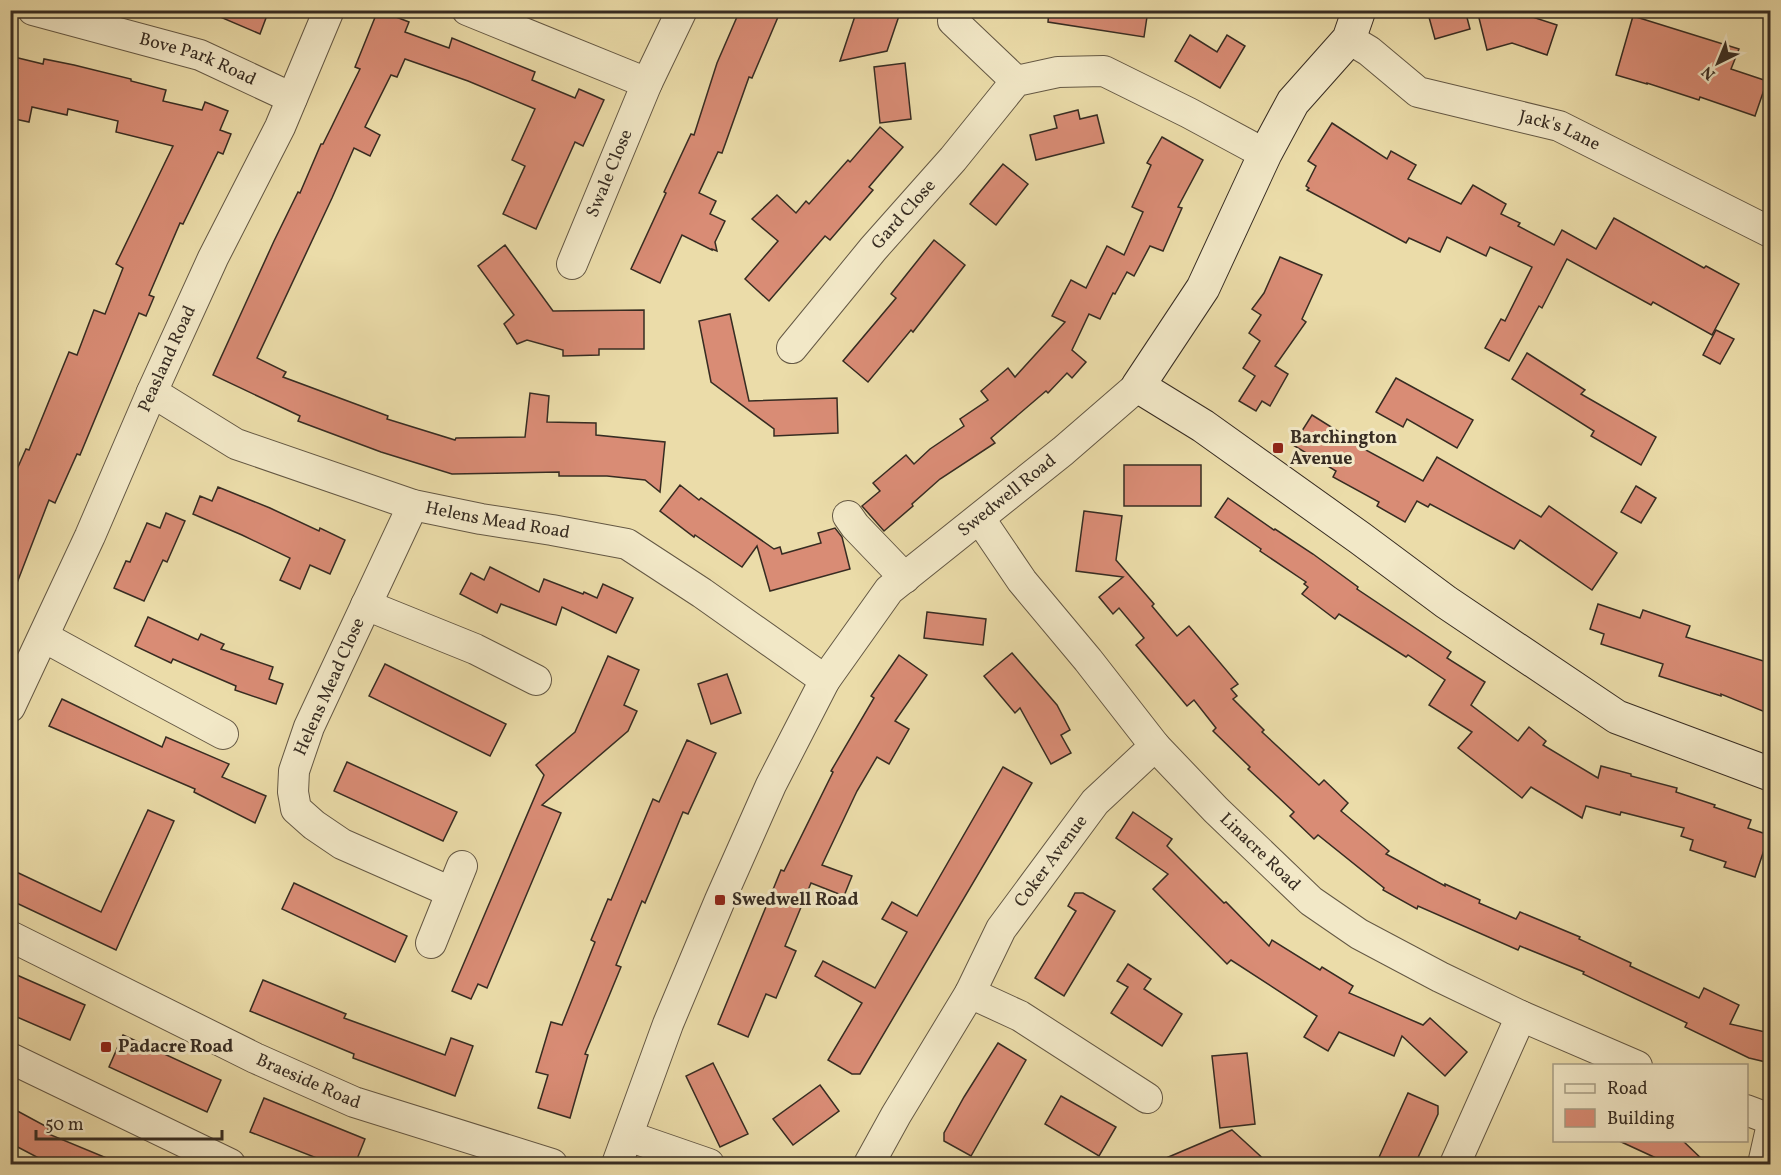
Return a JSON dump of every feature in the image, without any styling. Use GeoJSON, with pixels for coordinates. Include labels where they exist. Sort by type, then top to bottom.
{"type":"FeatureCollection","features":[{"type":"Feature","properties":{"kind":"street","name":"Bove Park Road"},"geometry":{"type":"LineString","coordinates":[[33,10],[200,55],[292,98]]}},
{"type":"Feature","properties":{"kind":"street","name":"Peasland Road"},"geometry":{"type":"LineString","coordinates":[[10,707],[90,536],[213,258],[280,127],[329,10]]}},
{"type":"Feature","properties":{"kind":"street"},"geometry":{"type":"LineString","coordinates":[[468,10],[647,84]]}},
{"type":"Feature","properties":{"kind":"street","name":"Swale Close"},"geometry":{"type":"LineString","coordinates":[[572,264],[647,84],[682,10]]}},
{"type":"Feature","properties":{"kind":"street"},"geometry":{"type":"LineString","coordinates":[[953,21],[1016,81],[1058,72],[1104,71],[1265,154]]}},
{"type":"Feature","properties":{"kind":"street","name":"Swedwell Road"},"geometry":{"type":"LineString","coordinates":[[617,1164],[668,1024],[716,911],[771,785],[825,680],[889,591],[1063,451],[1138,386],[1203,288],[1265,154],[1293,102],[1354,25]]}},
{"type":"Feature","properties":{"kind":"street","name":"Jack's Lane"},"geometry":{"type":"LineString","coordinates":[[1354,25],[1369,51],[1418,92],[1559,126],[1770,232]]}},
{"type":"Feature","properties":{"kind":"street","name":"Gard Close"},"geometry":{"type":"LineString","coordinates":[[792,348],[873,249],[953,159],[1016,81]]}},
{"type":"Feature","properties":{"kind":"street"},"geometry":{"type":"LineString","coordinates":[[1138,386],[1203,426],[1446,602],[1617,717],[1770,774]]}},
{"type":"Feature","properties":{"kind":"street","name":"Helens Mead Road"},"geometry":{"type":"LineString","coordinates":[[152,392],[236,444],[413,505],[627,544],[702,593],[825,680]]}},
{"type":"Feature","properties":{"kind":"street","name":"Helens Mead Close"},"geometry":{"type":"LineString","coordinates":[[413,505],[309,727],[294,771],[293,792],[296,809],[314,825],[342,844],[456,879],[431,943]]}},
{"type":"Feature","properties":{"kind":"street"},"geometry":{"type":"LineString","coordinates":[[848,516],[905,578]]}},
{"type":"Feature","properties":{"kind":"street","name":"Linacre Road"},"geometry":{"type":"LineString","coordinates":[[980,519],[1022,581],[1088,660],[1155,746],[1216,810],[1311,901],[1359,934],[1440,976],[1521,1016],[1635,1064]]}},
{"type":"Feature","properties":{"kind":"street","name":"Helens Mead Close"},"geometry":{"type":"LineString","coordinates":[[366,605],[475,649],[536,680]]}},
{"type":"Feature","properties":{"kind":"street"},"geometry":{"type":"LineString","coordinates":[[44,637],[223,734]]}},
{"type":"Feature","properties":{"kind":"street","name":"Coker Avenue"},"geometry":{"type":"LineString","coordinates":[[869,1164],[970,993],[1001,929],[1095,802],[1155,746]]}},
{"type":"Feature","properties":{"kind":"street","name":"Braeside Road"},"geometry":{"type":"LineString","coordinates":[[10,936],[255,1058],[354,1102],[552,1164]]}},
{"type":"Feature","properties":{"kind":"street"},"geometry":{"type":"LineString","coordinates":[[970,993],[1020,1016],[1147,1098]]}},
{"type":"Feature","properties":{"kind":"street"},"geometry":{"type":"LineString","coordinates":[[1455,1164],[1521,1016]]}},
{"type":"Feature","properties":{"kind":"street"},"geometry":{"type":"LineString","coordinates":[[10,1058],[230,1164]]}},
{"type":"Feature","properties":{"kind":"street"},"geometry":{"type":"LineString","coordinates":[[1748,1111],[1770,1119]]}},
{"type":"Feature","properties":{"kind":"street"},"geometry":{"type":"LineString","coordinates":[[1763,1164],[1770,1133]]}},
{"type":"Feature","properties":{"kind":"street"},"geometry":{"type":"LineString","coordinates":[[628,1137],[709,1164]]}},
{"type":"Feature","properties":{"kind":"building"},"geometry":{"type":"Polygon","coordinates":[[[204,10],[269,10],[260,34],[204,10]]]}},
{"type":"Feature","properties":{"kind":"building"},"geometry":{"type":"Polygon","coordinates":[[[378,10],[409,22],[405,32],[449,48],[452,38],[535,72],[532,80],[575,98],[579,89],[604,100],[583,146],[575,142],[536,229],[503,214],[525,166],[512,160],[535,109],[468,81],[405,59],[397,77],[391,75],[365,127],[380,135],[370,156],[354,148],[257,358],[286,372],[283,377],[388,416],[387,419],[455,440],[456,438],[525,437],[530,393],[549,396],[547,422],[596,423],[596,435],[665,442],[660,492],[645,480],[607,476],[559,476],[559,472],[452,474],[381,452],[298,421],[300,416],[213,375],[274,241],[360,69],[355,67],[378,10]]]}},
{"type":"Feature","properties":{"kind":"building"},"geometry":{"type":"Polygon","coordinates":[[[740,10],[781,10],[752,78],[749,77],[722,153],[718,152],[699,193],[716,201],[710,214],[725,221],[715,242],[717,251],[682,235],[660,283],[631,269],[691,134],[694,135],[717,63],[740,10]]]}},
{"type":"Feature","properties":{"kind":"building"},"geometry":{"type":"Polygon","coordinates":[[[857,10],[901,10],[887,51],[840,61],[857,10]]]}},
{"type":"Feature","properties":{"kind":"building"},"geometry":{"type":"Polygon","coordinates":[[[1049,10],[1148,10],[1144,37],[1048,22],[1049,10]]]}},
{"type":"Feature","properties":{"kind":"building"},"geometry":{"type":"Polygon","coordinates":[[[1427,10],[1465,10],[1470,29],[1435,39],[1427,10]]]}},
{"type":"Feature","properties":{"kind":"building"},"geometry":{"type":"Polygon","coordinates":[[[1492,10],[1511,10],[1557,25],[1547,55],[1512,43],[1487,50],[1478,14],[1492,10]]]}},
{"type":"Feature","properties":{"kind":"building"},"geometry":{"type":"Polygon","coordinates":[[[1633,16],[1739,49],[1731,69],[1767,81],[1755,116],[1700,97],[1699,100],[1616,75],[1633,16]]]}},
{"type":"Feature","properties":{"kind":"building"},"geometry":{"type":"Polygon","coordinates":[[[1190,35],[1217,52],[1227,35],[1245,46],[1220,88],[1175,61],[1190,35]]]}},
{"type":"Feature","properties":{"kind":"building"},"geometry":{"type":"Polygon","coordinates":[[[10,56],[43,64],[44,59],[131,79],[131,81],[166,90],[163,101],[202,110],[205,102],[228,111],[220,130],[231,134],[223,154],[218,152],[183,224],[180,223],[149,295],[154,297],[146,316],[139,313],[80,455],[77,454],[55,503],[49,500],[12,596],[10,596],[10,485],[26,449],[29,450],[69,352],[77,355],[94,310],[105,314],[123,268],[116,264],[173,146],[116,132],[118,121],[68,109],[67,115],[32,107],[29,122],[10,118],[15,90],[10,89],[10,56]]]}},
{"type":"Feature","properties":{"kind":"building"},"geometry":{"type":"Polygon","coordinates":[[[905,63],[911,119],[880,123],[874,67],[905,63]]]}},
{"type":"Feature","properties":{"kind":"building"},"geometry":{"type":"Polygon","coordinates":[[[1078,110],[1080,119],[1097,115],[1104,143],[1036,160],[1030,135],[1057,128],[1054,116],[1078,110]]]}},
{"type":"Feature","properties":{"kind":"building"},"geometry":{"type":"Polygon","coordinates":[[[1332,123],[1387,159],[1391,151],[1416,165],[1408,179],[1461,204],[1473,185],[1506,204],[1501,214],[1520,223],[1518,226],[1554,245],[1562,230],[1596,249],[1614,218],[1704,268],[1706,266],[1739,284],[1712,335],[1653,302],[1651,305],[1567,259],[1542,308],[1539,306],[1509,361],[1485,348],[1501,319],[1505,321],[1532,267],[1490,247],[1486,256],[1447,237],[1440,252],[1409,238],[1406,243],[1307,190],[1309,188],[1306,186],[1316,166],[1308,161],[1332,123]]]}},
{"type":"Feature","properties":{"kind":"building"},"geometry":{"type":"Polygon","coordinates":[[[880,127],[903,147],[869,187],[873,190],[830,240],[825,236],[769,301],[745,279],[778,241],[752,219],[777,195],[796,213],[806,201],[809,204],[880,127]]]}},
{"type":"Feature","properties":{"kind":"building"},"geometry":{"type":"Polygon","coordinates":[[[1162,137],[1203,160],[1178,207],[1182,208],[1163,251],[1150,246],[1134,276],[1127,272],[1100,319],[1089,314],[1072,350],[1086,362],[1072,378],[1067,373],[1048,393],[1046,391],[991,438],[995,443],[940,479],[884,531],[862,506],[880,491],[873,483],[906,455],[914,464],[930,449],[964,426],[960,419],[988,400],[981,391],[1008,368],[1015,377],[1065,322],[1052,316],[1071,280],[1086,288],[1107,246],[1124,255],[1143,212],[1132,207],[1151,165],[1147,163],[1162,137]]]}},
{"type":"Feature","properties":{"kind":"building"},"geometry":{"type":"Polygon","coordinates":[[[1003,164],[1028,184],[996,225],[970,204],[1003,164]]]}},
{"type":"Feature","properties":{"kind":"building"},"geometry":{"type":"Polygon","coordinates":[[[934,240],[965,265],[913,332],[911,330],[868,382],[843,361],[896,298],[891,294],[934,240]]]}},
{"type":"Feature","properties":{"kind":"building"},"geometry":{"type":"Polygon","coordinates":[[[505,245],[553,311],[644,310],[644,349],[599,349],[599,355],[563,356],[563,350],[527,340],[517,344],[504,324],[514,315],[478,266],[505,245]]]}},
{"type":"Feature","properties":{"kind":"building"},"geometry":{"type":"Polygon","coordinates":[[[1280,257],[1322,275],[1302,319],[1306,322],[1275,366],[1288,374],[1270,406],[1262,401],[1256,411],[1239,401],[1255,376],[1243,368],[1260,341],[1249,333],[1261,315],[1252,309],[1264,293],[1280,257]]]}},
{"type":"Feature","properties":{"kind":"building"},"geometry":{"type":"Polygon","coordinates":[[[730,314],[749,401],[837,398],[838,433],[774,436],[774,429],[711,382],[699,321],[730,314]]]}},
{"type":"Feature","properties":{"kind":"building"},"geometry":{"type":"Polygon","coordinates":[[[1716,330],[1734,339],[1720,364],[1703,355],[1716,330]]]}},
{"type":"Feature","properties":{"kind":"building"},"geometry":{"type":"Polygon","coordinates":[[[1527,353],[1585,390],[1581,394],[1656,437],[1641,465],[1591,436],[1594,431],[1512,379],[1527,353]]]}},
{"type":"Feature","properties":{"kind":"building"},"geometry":{"type":"Polygon","coordinates":[[[1396,378],[1473,420],[1457,448],[1407,419],[1403,427],[1376,412],[1396,378]]]}},
{"type":"Feature","properties":{"kind":"building"},"geometry":{"type":"Polygon","coordinates":[[[1312,415],[1352,440],[1351,442],[1423,481],[1437,457],[1541,517],[1549,506],[1617,553],[1592,590],[1520,540],[1514,549],[1430,504],[1428,507],[1417,501],[1405,522],[1377,506],[1379,502],[1333,477],[1336,471],[1293,445],[1312,415]]]}},
{"type":"Feature","properties":{"kind":"building"},"geometry":{"type":"Polygon","coordinates":[[[1124,465],[1201,465],[1201,506],[1124,506],[1124,465]]]}},
{"type":"Feature","properties":{"kind":"building"},"geometry":{"type":"Polygon","coordinates":[[[680,485],[774,549],[780,547],[782,554],[821,543],[818,533],[835,528],[842,537],[850,569],[770,591],[757,546],[742,567],[695,535],[694,537],[660,511],[680,485]]]}},
{"type":"Feature","properties":{"kind":"building"},"geometry":{"type":"Polygon","coordinates":[[[1636,486],[1656,498],[1641,523],[1621,512],[1636,486]]]}},
{"type":"Feature","properties":{"kind":"building"},"geometry":{"type":"Polygon","coordinates":[[[218,487],[345,540],[330,574],[310,565],[300,589],[280,580],[290,558],[193,514],[200,496],[212,501],[218,487]]]}},
{"type":"Feature","properties":{"kind":"building"},"geometry":{"type":"Polygon","coordinates":[[[1228,498],[1313,554],[1358,587],[1357,589],[1451,652],[1447,658],[1485,682],[1471,705],[1518,741],[1529,727],[1546,741],[1543,745],[1598,778],[1601,766],[1631,774],[1631,776],[1677,788],[1676,792],[1751,820],[1748,828],[1769,835],[1755,877],[1724,867],[1726,862],[1690,850],[1693,840],[1681,836],[1684,828],[1621,812],[1620,815],[1586,806],[1582,818],[1531,787],[1522,798],[1458,748],[1472,732],[1429,705],[1445,680],[1339,614],[1335,619],[1302,594],[1308,587],[1304,584],[1306,582],[1215,517],[1228,498]]]}},
{"type":"Feature","properties":{"kind":"building"},"geometry":{"type":"Polygon","coordinates":[[[1084,511],[1122,516],[1116,560],[1154,604],[1152,606],[1177,636],[1189,626],[1238,684],[1231,689],[1237,696],[1233,699],[1264,730],[1262,732],[1319,785],[1324,780],[1348,803],[1341,811],[1389,851],[1386,854],[1445,886],[1445,884],[1480,900],[1479,903],[1516,919],[1520,912],[1580,937],[1579,939],[1631,963],[1630,966],[1699,998],[1704,988],[1739,1005],[1730,1024],[1770,1033],[1770,1063],[1749,1058],[1685,1027],[1687,1023],[1583,974],[1584,972],[1520,946],[1518,950],[1418,906],[1417,909],[1383,890],[1384,888],[1318,835],[1314,839],[1290,816],[1294,812],[1248,769],[1250,767],[1213,731],[1216,728],[1194,700],[1187,706],[1136,645],[1144,638],[1119,608],[1113,614],[1099,597],[1123,577],[1076,571],[1084,511]]]}},
{"type":"Feature","properties":{"kind":"building"},"geometry":{"type":"Polygon","coordinates":[[[166,513],[185,521],[167,562],[163,560],[144,601],[114,588],[126,561],[130,562],[147,523],[160,528],[166,513]]]}},
{"type":"Feature","properties":{"kind":"building"},"geometry":{"type":"Polygon","coordinates":[[[490,567],[539,592],[544,579],[597,598],[603,584],[633,598],[616,633],[562,607],[556,625],[501,604],[497,613],[460,594],[471,573],[484,580],[490,567]]]}},
{"type":"Feature","properties":{"kind":"building"},"geometry":{"type":"Polygon","coordinates":[[[1598,604],[1640,618],[1643,610],[1690,626],[1686,637],[1770,663],[1770,714],[1721,694],[1721,696],[1659,676],[1663,664],[1601,644],[1604,634],[1590,629],[1598,604]]]}},
{"type":"Feature","properties":{"kind":"building"},"geometry":{"type":"Polygon","coordinates":[[[927,612],[986,619],[983,645],[924,638],[927,612]]]}},
{"type":"Feature","properties":{"kind":"building"},"geometry":{"type":"Polygon","coordinates":[[[148,617],[198,640],[201,634],[224,644],[221,649],[273,667],[269,679],[283,684],[276,704],[235,690],[236,686],[173,659],[171,663],[135,646],[148,617]]]}},
{"type":"Feature","properties":{"kind":"building"},"geometry":{"type":"Polygon","coordinates":[[[1012,653],[1057,705],[1070,730],[1061,735],[1071,753],[1051,764],[1020,708],[1015,713],[984,676],[1012,653]]]}},
{"type":"Feature","properties":{"kind":"building"},"geometry":{"type":"Polygon","coordinates":[[[899,655],[927,675],[895,721],[909,729],[889,764],[877,757],[857,791],[822,865],[852,876],[844,896],[811,883],[785,946],[796,951],[776,998],[766,994],[748,1037],[718,1024],[781,870],[784,871],[833,772],[831,771],[874,698],[871,696],[899,655]]]}},
{"type":"Feature","properties":{"kind":"building"},"geometry":{"type":"Polygon","coordinates":[[[608,656],[639,670],[624,705],[637,711],[628,731],[542,805],[561,813],[487,988],[478,984],[471,999],[452,991],[544,775],[536,765],[575,732],[608,656]]]}},
{"type":"Feature","properties":{"kind":"building"},"geometry":{"type":"Polygon","coordinates":[[[385,664],[506,724],[490,756],[369,696],[385,664]]]}},
{"type":"Feature","properties":{"kind":"building"},"geometry":{"type":"Polygon","coordinates":[[[727,674],[741,713],[711,724],[698,684],[727,674]]]}},
{"type":"Feature","properties":{"kind":"building"},"geometry":{"type":"Polygon","coordinates":[[[62,699],[162,747],[166,737],[229,764],[222,777],[266,796],[255,823],[194,792],[195,789],[49,726],[62,699]]]}},
{"type":"Feature","properties":{"kind":"building"},"geometry":{"type":"Polygon","coordinates":[[[687,740],[716,753],[688,814],[683,812],[645,903],[642,901],[616,965],[621,967],[585,1054],[588,1055],[570,1118],[538,1108],[548,1075],[536,1072],[551,1022],[562,1025],[595,942],[591,940],[608,899],[611,900],[653,799],[659,802],[687,740]]]}},
{"type":"Feature","properties":{"kind":"building"},"geometry":{"type":"Polygon","coordinates":[[[347,762],[457,812],[443,841],[334,791],[347,762]]]}},
{"type":"Feature","properties":{"kind":"building"},"geometry":{"type":"Polygon","coordinates":[[[1003,767],[1032,783],[860,1074],[852,1074],[828,1060],[862,1003],[815,976],[823,961],[875,988],[907,932],[882,919],[892,902],[917,916],[1003,767]]]}},
{"type":"Feature","properties":{"kind":"building"},"geometry":{"type":"Polygon","coordinates":[[[148,810],[174,821],[116,950],[10,900],[10,869],[101,912],[148,810]]]}},
{"type":"Feature","properties":{"kind":"building"},"geometry":{"type":"Polygon","coordinates":[[[1133,812],[1172,839],[1167,846],[1269,946],[1272,940],[1320,970],[1322,967],[1353,986],[1349,993],[1423,1025],[1430,1018],[1467,1052],[1445,1076],[1402,1036],[1394,1056],[1339,1032],[1328,1051],[1304,1037],[1317,1016],[1231,960],[1227,964],[1153,889],[1168,874],[1116,838],[1133,812]]]}},
{"type":"Feature","properties":{"kind":"building"},"geometry":{"type":"Polygon","coordinates":[[[294,883],[407,936],[395,962],[282,909],[294,883]]]}},
{"type":"Feature","properties":{"kind":"building"},"geometry":{"type":"Polygon","coordinates":[[[1075,893],[1083,893],[1115,911],[1064,996],[1035,978],[1076,911],[1068,906],[1075,893]]]}},
{"type":"Feature","properties":{"kind":"building"},"geometry":{"type":"Polygon","coordinates":[[[1128,964],[1151,979],[1144,989],[1182,1014],[1162,1046],[1111,1013],[1128,987],[1117,981],[1128,964]]]}},
{"type":"Feature","properties":{"kind":"building"},"geometry":{"type":"Polygon","coordinates":[[[10,972],[85,1005],[70,1040],[10,1014],[10,972]]]}},
{"type":"Feature","properties":{"kind":"building"},"geometry":{"type":"Polygon","coordinates":[[[263,980],[346,1014],[344,1018],[445,1055],[451,1038],[473,1046],[455,1096],[353,1058],[354,1054],[250,1011],[263,980]]]}},
{"type":"Feature","properties":{"kind":"building"},"geometry":{"type":"Polygon","coordinates":[[[123,1035],[221,1080],[207,1112],[109,1067],[123,1035]]]}},
{"type":"Feature","properties":{"kind":"building"},"geometry":{"type":"Polygon","coordinates":[[[998,1043],[1026,1060],[971,1156],[944,1141],[944,1133],[998,1043]]]}},
{"type":"Feature","properties":{"kind":"building"},"geometry":{"type":"Polygon","coordinates":[[[1247,1053],[1255,1124],[1220,1128],[1212,1056],[1247,1053]]]}},
{"type":"Feature","properties":{"kind":"building"},"geometry":{"type":"Polygon","coordinates":[[[713,1063],[748,1134],[720,1147],[686,1076],[713,1063]]]}},
{"type":"Feature","properties":{"kind":"building"},"geometry":{"type":"Polygon","coordinates":[[[820,1085],[839,1111],[793,1145],[773,1119],[820,1085]]]}},
{"type":"Feature","properties":{"kind":"building"},"geometry":{"type":"Polygon","coordinates":[[[1408,1093],[1438,1106],[1438,1114],[1415,1164],[1376,1164],[1408,1093]]]}},
{"type":"Feature","properties":{"kind":"building"},"geometry":{"type":"Polygon","coordinates":[[[1061,1096],[1116,1127],[1099,1156],[1045,1124],[1061,1096]]]}},
{"type":"Feature","properties":{"kind":"building"},"geometry":{"type":"Polygon","coordinates":[[[264,1098],[365,1139],[355,1164],[332,1164],[250,1132],[264,1098]]]}},
{"type":"Feature","properties":{"kind":"building"},"geometry":{"type":"Polygon","coordinates":[[[10,1107],[49,1128],[46,1133],[121,1164],[50,1164],[10,1143],[10,1107]]]}},
{"type":"Feature","properties":{"kind":"building"},"geometry":{"type":"Polygon","coordinates":[[[1232,1130],[1269,1164],[1152,1164],[1232,1130]]]}},
{"type":"Feature","properties":{"kind":"building"},"geometry":{"type":"Polygon","coordinates":[[[1621,1142],[1684,1142],[1707,1164],[1663,1164],[1656,1158],[1621,1142]]]}},
{"type":"Feature","properties":{"kind":"place","name":"Barchington Avenue"},"geometry":{"type":"Point","coordinates":[1278,448]}},
{"type":"Feature","properties":{"kind":"place","name":"Swedwell Road"},"geometry":{"type":"Point","coordinates":[720,900]}},
{"type":"Feature","properties":{"kind":"place","name":"Padacre Road"},"geometry":{"type":"Point","coordinates":[106,1047]}}]}
